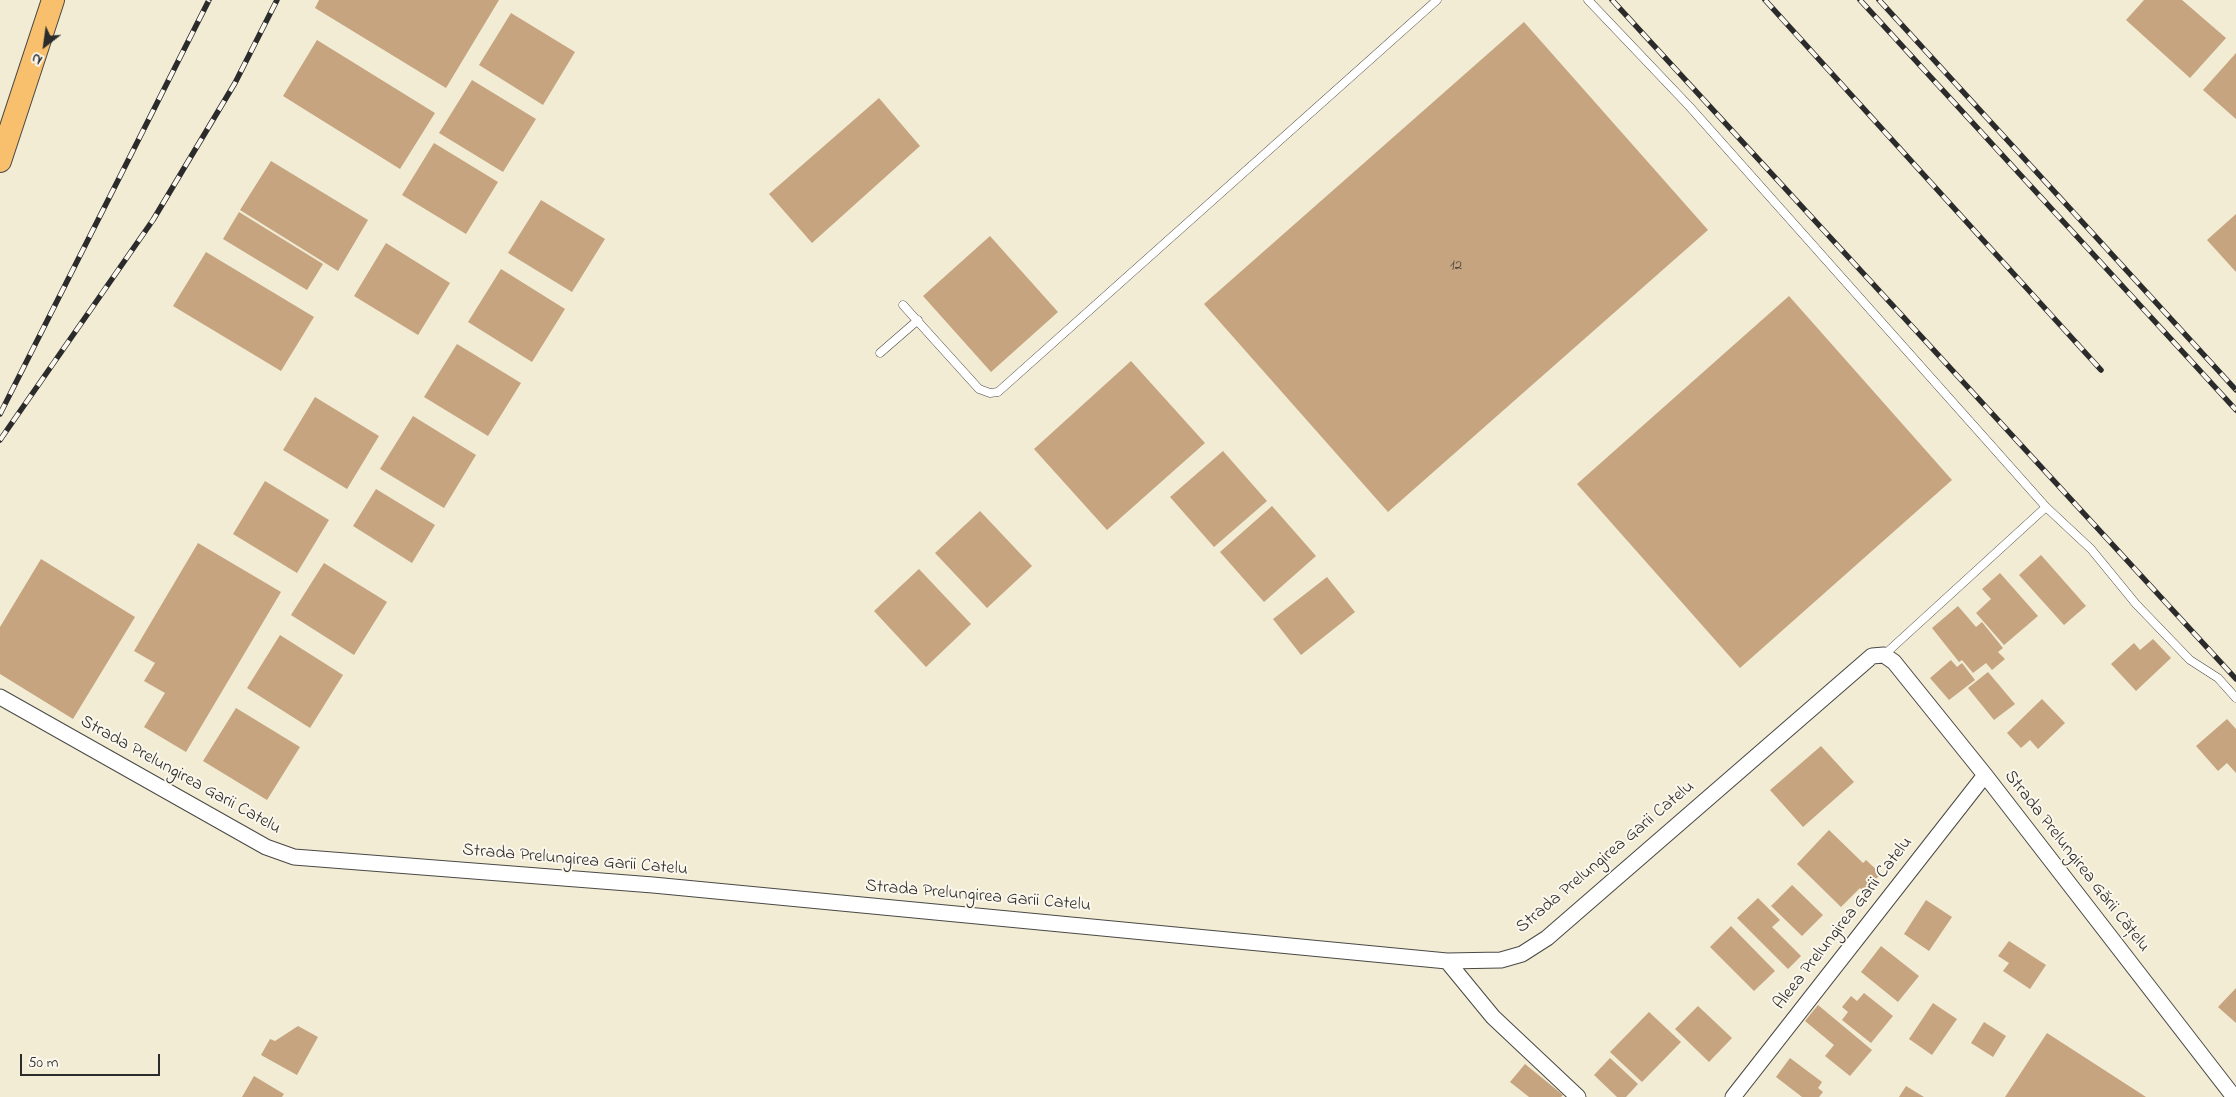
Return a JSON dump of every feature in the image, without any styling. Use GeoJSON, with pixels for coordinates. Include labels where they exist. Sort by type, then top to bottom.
{"type":"FeatureCollection","features":[{"type":"Feature","properties":{"kind":"main road"},"geometry":{"type":"LineString","coordinates":[[0,161],[53,0]]}},
{"type":"Feature","properties":{"kind":"street","name":"Strada Prelungirea Gării Cățelu"},"geometry":{"type":"LineString","coordinates":[[1884,655],[1894,662],[1985,775],[2234,1097]]}},
{"type":"Feature","properties":{"kind":"street","name":"Strada Prelungirea Garii Catelu"},"geometry":{"type":"LineString","coordinates":[[0,697],[266,847],[294,857],[662,886],[1447,961],[1502,960],[1522,954],[1547,938],[1872,656],[1884,655]]}},
{"type":"Feature","properties":{"kind":"street","name":"Aleea Prelungirea Garii Catelu"},"geometry":{"type":"LineString","coordinates":[[1733,1097],[1985,775]]}},
{"type":"Feature","properties":{"kind":"street"},"geometry":{"type":"LineString","coordinates":[[1447,961],[1493,1017],[1578,1097]]}},
{"type":"Feature","properties":{"kind":"lane"},"geometry":{"type":"LineString","coordinates":[[903,305],[979,389],[998,392],[1437,0]]}},
{"type":"Feature","properties":{"kind":"lane"},"geometry":{"type":"LineString","coordinates":[[1588,0],[1689,106],[2046,507],[2091,549],[2136,604],[2190,660],[2218,678],[2236,698]]}},
{"type":"Feature","properties":{"kind":"lane"},"geometry":{"type":"LineString","coordinates":[[880,353],[918,320]]}},
{"type":"Feature","properties":{"kind":"lane"},"geometry":{"type":"LineString","coordinates":[[1884,655],[2046,507]]}},
{"type":"Feature","properties":{"kind":"building"},"geometry":{"type":"Polygon","coordinates":[[[319,0],[499,0],[446,88],[315,8],[319,0]]]}},
{"type":"Feature","properties":{"kind":"building"},"geometry":{"type":"Polygon","coordinates":[[[2144,0],[2182,0],[2226,38],[2190,78],[2126,20],[2144,0]]]}},
{"type":"Feature","properties":{"kind":"building"},"geometry":{"type":"Polygon","coordinates":[[[511,13],[575,52],[543,105],[479,65],[511,13]]]}},
{"type":"Feature","properties":{"kind":"building"},"geometry":{"type":"Polygon","coordinates":[[[1524,22],[1708,230],[1388,512],[1204,304],[1524,22]]]}},
{"type":"Feature","properties":{"kind":"building"},"geometry":{"type":"Polygon","coordinates":[[[317,40],[435,113],[400,169],[283,96],[317,40]]]}},
{"type":"Feature","properties":{"kind":"building"},"geometry":{"type":"Polygon","coordinates":[[[2236,53],[2236,119],[2203,90],[2236,53]]]}},
{"type":"Feature","properties":{"kind":"building"},"geometry":{"type":"Polygon","coordinates":[[[472,80],[536,119],[503,172],[439,133],[472,80]]]}},
{"type":"Feature","properties":{"kind":"building"},"geometry":{"type":"Polygon","coordinates":[[[879,98],[920,146],[812,243],[769,194],[879,98]]]}},
{"type":"Feature","properties":{"kind":"building"},"geometry":{"type":"Polygon","coordinates":[[[434,143],[498,182],[466,234],[402,195],[434,143]]]}},
{"type":"Feature","properties":{"kind":"building"},"geometry":{"type":"Polygon","coordinates":[[[271,161],[368,220],[338,271],[240,210],[271,161]]]}},
{"type":"Feature","properties":{"kind":"building"},"geometry":{"type":"Polygon","coordinates":[[[541,200],[605,239],[572,292],[508,253],[541,200]]]}},
{"type":"Feature","properties":{"kind":"building"},"geometry":{"type":"Polygon","coordinates":[[[239,212],[323,264],[307,290],[223,239],[239,212]]]}},
{"type":"Feature","properties":{"kind":"building"},"geometry":{"type":"Polygon","coordinates":[[[2236,214],[2236,272],[2207,240],[2236,214]]]}},
{"type":"Feature","properties":{"kind":"building"},"geometry":{"type":"Polygon","coordinates":[[[990,236],[1058,312],[991,372],[923,296],[990,236]]]}},
{"type":"Feature","properties":{"kind":"building"},"geometry":{"type":"Polygon","coordinates":[[[386,243],[450,283],[418,335],[354,296],[386,243]]]}},
{"type":"Feature","properties":{"kind":"building"},"geometry":{"type":"Polygon","coordinates":[[[206,252],[314,317],[281,371],[173,306],[206,252]]]}},
{"type":"Feature","properties":{"kind":"building"},"geometry":{"type":"Polygon","coordinates":[[[501,269],[565,309],[532,362],[468,322],[501,269]]]}},
{"type":"Feature","properties":{"kind":"building"},"geometry":{"type":"Polygon","coordinates":[[[1789,296],[1952,480],[1740,668],[1577,484],[1789,296]]]}},
{"type":"Feature","properties":{"kind":"building"},"geometry":{"type":"Polygon","coordinates":[[[457,344],[521,383],[488,436],[424,397],[457,344]]]}},
{"type":"Feature","properties":{"kind":"building"},"geometry":{"type":"Polygon","coordinates":[[[1131,361],[1205,443],[1107,530],[1034,449],[1131,361]]]}},
{"type":"Feature","properties":{"kind":"building"},"geometry":{"type":"Polygon","coordinates":[[[315,397],[379,436],[347,489],[283,450],[315,397]]]}},
{"type":"Feature","properties":{"kind":"building"},"geometry":{"type":"Polygon","coordinates":[[[413,416],[476,455],[444,508],[380,469],[413,416]]]}},
{"type":"Feature","properties":{"kind":"building"},"geometry":{"type":"Polygon","coordinates":[[[1223,451],[1267,501],[1214,547],[1170,497],[1223,451]]]}},
{"type":"Feature","properties":{"kind":"building"},"geometry":{"type":"Polygon","coordinates":[[[265,481],[329,520],[297,573],[233,534],[265,481]]]}},
{"type":"Feature","properties":{"kind":"building"},"geometry":{"type":"Polygon","coordinates":[[[376,489],[435,525],[412,563],[353,526],[376,489]]]}},
{"type":"Feature","properties":{"kind":"building"},"geometry":{"type":"Polygon","coordinates":[[[1272,506],[1316,556],[1264,602],[1220,552],[1272,506]]]}},
{"type":"Feature","properties":{"kind":"building"},"geometry":{"type":"Polygon","coordinates":[[[980,511],[1032,566],[987,608],[935,553],[980,511]]]}},
{"type":"Feature","properties":{"kind":"building"},"geometry":{"type":"Polygon","coordinates":[[[198,543],[281,592],[186,752],[144,727],[165,693],[144,681],[155,663],[134,651],[198,543]]]}},
{"type":"Feature","properties":{"kind":"building"},"geometry":{"type":"Polygon","coordinates":[[[2041,555],[2086,606],[2064,625],[2019,575],[2041,555]]]}},
{"type":"Feature","properties":{"kind":"building"},"geometry":{"type":"Polygon","coordinates":[[[41,559],[135,617],[73,719],[0,674],[0,627],[41,559]]]}},
{"type":"Feature","properties":{"kind":"building"},"geometry":{"type":"Polygon","coordinates":[[[324,563],[387,602],[354,655],[291,615],[324,563]]]}},
{"type":"Feature","properties":{"kind":"building"},"geometry":{"type":"Polygon","coordinates":[[[919,569],[971,624],[926,667],[874,611],[919,569]]]}},
{"type":"Feature","properties":{"kind":"building"},"geometry":{"type":"Polygon","coordinates":[[[2000,573],[2038,616],[2004,645],[1976,613],[1991,599],[1982,589],[2000,573]]]}},
{"type":"Feature","properties":{"kind":"building"},"geometry":{"type":"Polygon","coordinates":[[[1327,577],[1355,612],[1301,655],[1273,619],[1327,577]]]}},
{"type":"Feature","properties":{"kind":"building"},"geometry":{"type":"Polygon","coordinates":[[[1958,606],[1976,627],[1982,622],[2003,648],[1998,652],[2005,659],[1992,670],[1986,663],[1973,673],[1962,660],[1959,662],[1932,628],[1958,606]]]}},
{"type":"Feature","properties":{"kind":"building"},"geometry":{"type":"Polygon","coordinates":[[[280,635],[343,675],[310,728],[247,688],[280,635]]]}},
{"type":"Feature","properties":{"kind":"building"},"geometry":{"type":"Polygon","coordinates":[[[2153,639],[2171,658],[2136,691],[2111,664],[2134,643],[2140,650],[2153,639]]]}},
{"type":"Feature","properties":{"kind":"building"},"geometry":{"type":"Polygon","coordinates":[[[1951,660],[1957,667],[1962,663],[1975,680],[1949,700],[1930,678],[1951,660]]]}},
{"type":"Feature","properties":{"kind":"building"},"geometry":{"type":"Polygon","coordinates":[[[1988,672],[2015,704],[1994,720],[1968,688],[1988,672]]]}},
{"type":"Feature","properties":{"kind":"building"},"geometry":{"type":"Polygon","coordinates":[[[2042,699],[2065,723],[2038,749],[2030,740],[2021,748],[2007,733],[2042,699]]]}},
{"type":"Feature","properties":{"kind":"building"},"geometry":{"type":"Polygon","coordinates":[[[236,708],[300,747],[267,800],[203,761],[236,708]]]}},
{"type":"Feature","properties":{"kind":"building"},"geometry":{"type":"Polygon","coordinates":[[[2227,719],[2236,729],[2236,773],[2227,763],[2218,771],[2196,746],[2227,719]]]}},
{"type":"Feature","properties":{"kind":"building"},"geometry":{"type":"Polygon","coordinates":[[[1821,746],[1854,782],[1803,827],[1770,790],[1821,746]]]}},
{"type":"Feature","properties":{"kind":"building"},"geometry":{"type":"Polygon","coordinates":[[[1829,830],[1863,863],[1866,860],[1881,874],[1863,892],[1860,888],[1841,907],[1797,864],[1829,830]]]}},
{"type":"Feature","properties":{"kind":"building"},"geometry":{"type":"Polygon","coordinates":[[[1792,885],[1823,915],[1802,936],[1771,906],[1792,885]]]}},
{"type":"Feature","properties":{"kind":"building"},"geometry":{"type":"Polygon","coordinates":[[[1758,898],[1780,920],[1772,927],[1801,956],[1788,969],[1737,918],[1758,898]]]}},
{"type":"Feature","properties":{"kind":"building"},"geometry":{"type":"Polygon","coordinates":[[[1926,900],[1952,917],[1929,951],[1904,934],[1926,900]]]}},
{"type":"Feature","properties":{"kind":"building"},"geometry":{"type":"Polygon","coordinates":[[[1731,926],[1775,971],[1754,991],[1710,947],[1731,926]]]}},
{"type":"Feature","properties":{"kind":"building"},"geometry":{"type":"Polygon","coordinates":[[[2009,941],[2046,965],[2030,989],[2003,971],[2009,963],[1998,956],[2009,941]]]}},
{"type":"Feature","properties":{"kind":"building"},"geometry":{"type":"Polygon","coordinates":[[[1881,946],[1919,976],[1898,1002],[1861,972],[1881,946]]]}},
{"type":"Feature","properties":{"kind":"building"},"geometry":{"type":"Polygon","coordinates":[[[2236,988],[2236,1023],[2218,1007],[2236,988]]]}},
{"type":"Feature","properties":{"kind":"building"},"geometry":{"type":"Polygon","coordinates":[[[1864,993],[1893,1016],[1871,1043],[1842,1020],[1848,1012],[1842,1007],[1851,996],[1857,1001],[1864,993]]]}},
{"type":"Feature","properties":{"kind":"building"},"geometry":{"type":"Polygon","coordinates":[[[1933,1003],[1957,1019],[1932,1055],[1909,1039],[1933,1003]]]}},
{"type":"Feature","properties":{"kind":"building"},"geometry":{"type":"Polygon","coordinates":[[[1818,1005],[1872,1050],[1850,1076],[1825,1056],[1834,1045],[1805,1021],[1818,1005]]]}},
{"type":"Feature","properties":{"kind":"building"},"geometry":{"type":"Polygon","coordinates":[[[1698,1006],[1732,1038],[1709,1062],[1675,1029],[1698,1006]]]}},
{"type":"Feature","properties":{"kind":"building"},"geometry":{"type":"Polygon","coordinates":[[[1649,1012],[1681,1042],[1642,1082],[1610,1052],[1649,1012]]]}},
{"type":"Feature","properties":{"kind":"building"},"geometry":{"type":"Polygon","coordinates":[[[1984,1022],[2006,1036],[1993,1057],[1971,1043],[1984,1022]]]}},
{"type":"Feature","properties":{"kind":"building"},"geometry":{"type":"Polygon","coordinates":[[[298,1026],[318,1037],[297,1075],[261,1055],[270,1039],[275,1041],[298,1026]]]}},
{"type":"Feature","properties":{"kind":"building"},"geometry":{"type":"Polygon","coordinates":[[[2047,1033],[2146,1097],[2005,1097],[2047,1033]]]}},
{"type":"Feature","properties":{"kind":"building"},"geometry":{"type":"Polygon","coordinates":[[[1610,1058],[1638,1084],[1626,1097],[1617,1097],[1594,1075],[1610,1058]]]}},
{"type":"Feature","properties":{"kind":"building"},"geometry":{"type":"Polygon","coordinates":[[[1790,1058],[1822,1082],[1818,1088],[1823,1092],[1819,1097],[1802,1097],[1776,1077],[1790,1058]]]}},
{"type":"Feature","properties":{"kind":"building"},"geometry":{"type":"Polygon","coordinates":[[[1525,1064],[1563,1095],[1561,1097],[1529,1097],[1510,1082],[1525,1064]]]}},
{"type":"Feature","properties":{"kind":"building"},"geometry":{"type":"Polygon","coordinates":[[[254,1076],[284,1094],[282,1097],[242,1097],[254,1076]]]}},
{"type":"Feature","properties":{"kind":"building"},"geometry":{"type":"Polygon","coordinates":[[[1906,1086],[1924,1097],[1899,1097],[1906,1086]]]}},
{"type":"Feature","properties":{"kind":"railway"},"geometry":{"type":"LineString","coordinates":[[0,414],[209,0]]}},
{"type":"Feature","properties":{"kind":"railway"},"geometry":{"type":"LineString","coordinates":[[0,440],[153,220],[235,83],[277,0]]}},
{"type":"Feature","properties":{"kind":"railway"},"geometry":{"type":"LineString","coordinates":[[1612,0],[2236,679]]}},
{"type":"Feature","properties":{"kind":"railway"},"geometry":{"type":"LineString","coordinates":[[1765,0],[2101,370]]}},
{"type":"Feature","properties":{"kind":"railway"},"geometry":{"type":"LineString","coordinates":[[1860,0],[2236,410]]}},
{"type":"Feature","properties":{"kind":"railway"},"geometry":{"type":"LineString","coordinates":[[1879,0],[2236,390]]}}]}
